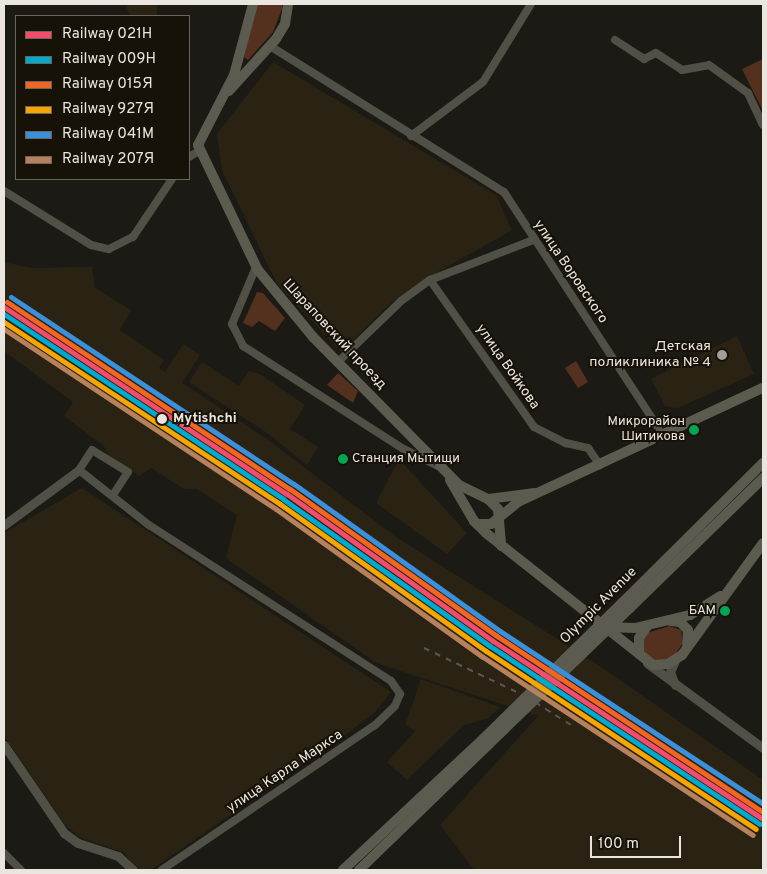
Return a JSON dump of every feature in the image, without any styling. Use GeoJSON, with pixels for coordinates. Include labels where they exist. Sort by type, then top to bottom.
{"type":"FeatureCollection","features":[{"type":"Feature","properties":{"kind":"main road"},"geometry":{"type":"LineString","coordinates":[[226,94],[240,55],[252,4]]}},
{"type":"Feature","properties":{"kind":"main road"},"geometry":{"type":"LineString","coordinates":[[199,151],[199,136],[226,94],[259,60],[285,24],[288,4]]}},
{"type":"Feature","properties":{"kind":"main road"},"geometry":{"type":"LineString","coordinates":[[240,55],[248,63],[259,60]]}},
{"type":"Feature","properties":{"kind":"main road","name":"Шараповский проезд"},"geometry":{"type":"LineString","coordinates":[[199,151],[256,267],[293,315],[442,468]]}},
{"type":"Feature","properties":{"kind":"main road"},"geometry":{"type":"LineString","coordinates":[[474,520],[488,526],[497,517],[535,493],[663,436],[763,388]]}},
{"type":"Feature","properties":{"kind":"main road","name":"Olympic Avenue"},"geometry":{"type":"LineString","coordinates":[[626,605],[763,463]]}},
{"type":"Feature","properties":{"kind":"main road"},"geometry":{"type":"LineString","coordinates":[[442,468],[459,485],[496,504],[498,538],[503,549]]}},
{"type":"Feature","properties":{"kind":"main road"},"geometry":{"type":"LineString","coordinates":[[442,468],[474,520],[503,549],[608,626],[647,663],[663,665],[675,661],[763,545]]}},
{"type":"Feature","properties":{"kind":"main road","name":"Olympic Avenue"},"geometry":{"type":"LineString","coordinates":[[359,870],[626,605],[763,478]]}},
{"type":"Feature","properties":{"kind":"main road"},"geometry":{"type":"LineString","coordinates":[[474,520],[474,504],[487,499],[535,493]]}},
{"type":"Feature","properties":{"kind":"main road"},"geometry":{"type":"LineString","coordinates":[[608,626],[647,626],[702,611],[730,589]]}},
{"type":"Feature","properties":{"kind":"main road"},"geometry":{"type":"LineString","coordinates":[[665,621],[680,622],[686,628],[690,639],[686,648]]}},
{"type":"Feature","properties":{"kind":"main road"},"geometry":{"type":"LineString","coordinates":[[639,654],[639,638],[647,626]]}},
{"type":"Feature","properties":{"kind":"main road","name":"Olympic Avenue"},"geometry":{"type":"LineString","coordinates":[[343,870],[486,742]]}},
{"type":"Feature","properties":{"kind":"street"},"geometry":{"type":"LineString","coordinates":[[410,136],[483,82],[531,4]]}},
{"type":"Feature","properties":{"kind":"street"},"geometry":{"type":"LineString","coordinates":[[616,40],[644,59],[656,53],[682,70],[709,65],[748,93],[763,125]]}},
{"type":"Feature","properties":{"kind":"street","name":"улица Воровского"},"geometry":{"type":"LineString","coordinates":[[270,46],[410,136],[484,178],[504,192],[533,240],[663,436]]}},
{"type":"Feature","properties":{"kind":"street"},"geometry":{"type":"LineString","coordinates":[[190,156],[199,151]]}},
{"type":"Feature","properties":{"kind":"street"},"geometry":{"type":"LineString","coordinates":[[4,191],[91,245],[109,249],[133,237],[171,180]]}},
{"type":"Feature","properties":{"kind":"street"},"geometry":{"type":"LineString","coordinates":[[338,362],[401,301],[430,280],[533,240]]}},
{"type":"Feature","properties":{"kind":"street"},"geometry":{"type":"LineString","coordinates":[[256,267],[232,324],[240,343],[246,350],[402,448],[442,468]]}},
{"type":"Feature","properties":{"kind":"street","name":"улица Войкова"},"geometry":{"type":"LineString","coordinates":[[430,280],[534,427],[566,443],[588,448],[600,464]]}},
{"type":"Feature","properties":{"kind":"street"},"geometry":{"type":"LineString","coordinates":[[4,525],[79,470],[92,450],[128,472],[113,495],[79,470]]}},
{"type":"Feature","properties":{"kind":"street","name":"улица Карла Маркса"},"geometry":{"type":"LineString","coordinates":[[113,495],[149,525],[391,681],[400,694],[387,716],[162,870]]}},
{"type":"Feature","properties":{"kind":"street"},"geometry":{"type":"LineString","coordinates":[[675,661],[670,672],[675,685]]}},
{"type":"Feature","properties":{"kind":"street"},"geometry":{"type":"LineString","coordinates":[[647,663],[763,748]]}},
{"type":"Feature","properties":{"kind":"street"},"geometry":{"type":"LineString","coordinates":[[4,747],[64,833],[78,843],[118,856],[134,870]]}},
{"type":"Feature","properties":{"kind":"street"},"geometry":{"type":"LineString","coordinates":[[4,853],[21,870]]}},
{"type":"Feature","properties":{"kind":"shaded area"},"geometry":{"type":"Polygon","coordinates":[[[125,4],[157,4],[157,15],[130,15],[125,4]]]}},
{"type":"Feature","properties":{"kind":"shaded area"},"geometry":{"type":"Polygon","coordinates":[[[256,4],[282,4],[282,9],[273,32],[248,60],[244,57],[256,4]]]}},
{"type":"Feature","properties":{"kind":"shaded area"},"geometry":{"type":"Polygon","coordinates":[[[763,59],[763,111],[742,69],[763,59]]]}},
{"type":"Feature","properties":{"kind":"shaded area"},"geometry":{"type":"Polygon","coordinates":[[[273,62],[496,195],[512,230],[431,276],[390,304],[341,352],[277,284],[222,170],[217,134],[273,62]]]}},
{"type":"Feature","properties":{"kind":"shaded area"},"geometry":{"type":"Polygon","coordinates":[[[4,262],[31,268],[92,267],[95,288],[131,310],[120,330],[164,360],[159,368],[165,372],[183,344],[200,355],[182,383],[267,439],[396,537],[600,666],[763,780],[763,870],[474,870],[440,825],[538,716],[376,663],[226,558],[237,515],[197,489],[184,489],[151,468],[139,476],[108,455],[104,446],[64,416],[73,402],[4,351],[4,262]]]}},
{"type":"Feature","properties":{"kind":"shaded area"},"geometry":{"type":"Polygon","coordinates":[[[257,292],[263,293],[285,318],[275,331],[259,321],[252,327],[243,323],[257,292]]]}},
{"type":"Feature","properties":{"kind":"shaded area","name":"Детская поликлиника № 4"},"geometry":{"type":"Polygon","coordinates":[[[737,336],[754,374],[678,408],[665,406],[651,379],[737,336]]]}},
{"type":"Feature","properties":{"kind":"shaded area"},"geometry":{"type":"Polygon","coordinates":[[[576,361],[588,382],[578,388],[565,368],[576,361]]]}},
{"type":"Feature","properties":{"kind":"shaded area"},"geometry":{"type":"Polygon","coordinates":[[[202,362],[239,386],[249,371],[260,374],[305,405],[290,429],[318,447],[307,465],[270,435],[189,382],[202,362]]]}},
{"type":"Feature","properties":{"kind":"shaded area"},"geometry":{"type":"Polygon","coordinates":[[[338,373],[358,391],[353,403],[327,385],[338,373]]]}},
{"type":"Feature","properties":{"kind":"shaded area"},"geometry":{"type":"Polygon","coordinates":[[[399,459],[467,533],[447,554],[376,503],[399,459]]]}},
{"type":"Feature","properties":{"kind":"shaded area"},"geometry":{"type":"Polygon","coordinates":[[[82,488],[391,692],[375,712],[348,733],[151,870],[139,870],[123,852],[81,838],[65,825],[4,736],[4,533],[82,488]]]}},
{"type":"Feature","properties":{"kind":"shaded area"},"geometry":{"type":"Polygon","coordinates":[[[669,626],[681,630],[683,643],[673,657],[658,662],[644,654],[642,643],[647,633],[669,626]]]}},
{"type":"Feature","properties":{"kind":"shaded area"},"geometry":{"type":"Polygon","coordinates":[[[421,679],[500,707],[489,718],[464,725],[407,780],[387,762],[415,731],[405,725],[421,679]]]}},
{"type":"Feature","properties":{"kind":"railway"},"geometry":{"type":"LineString","coordinates":[[424,648],[525,696],[571,725]]}},
{"type":"Feature","properties":{"kind":"rail line","name":"041М"},"geometry":{"type":"LineString","coordinates":[[11,297],[294,484],[500,631],[763,804]]}},
{"type":"Feature","properties":{"kind":"rail line","name":"015Я"},"geometry":{"type":"LineString","coordinates":[[7,302],[290,489],[497,636],[763,812]]}},
{"type":"Feature","properties":{"kind":"rail line","name":"021Н"},"geometry":{"type":"LineString","coordinates":[[4,307],[287,494],[493,641],[763,819]]}},
{"type":"Feature","properties":{"kind":"rail line","name":"009Н"},"geometry":{"type":"LineString","coordinates":[[4,314],[283,499],[490,646],[760,824]]}},
{"type":"Feature","properties":{"kind":"rail line","name":"927Я"},"geometry":{"type":"LineString","coordinates":[[4,322],[280,504],[486,651],[756,829]]}},
{"type":"Feature","properties":{"kind":"rail line","name":"207Я"},"geometry":{"type":"LineString","coordinates":[[4,329],[276,509],[483,657],[753,835]]}},
{"type":"Feature","properties":{"kind":"place","name":"Детская поликлиника № 4"},"geometry":{"type":"Point","coordinates":[722,355]}},
{"type":"Feature","properties":{"kind":"place","name":"Mytishchi"},"geometry":{"type":"Point","coordinates":[162,419]}},
{"type":"Feature","properties":{"kind":"place","name":"Микрорайон Шитикова"},"geometry":{"type":"Point","coordinates":[694,430]}},
{"type":"Feature","properties":{"kind":"place","name":"Станция Мытищи"},"geometry":{"type":"Point","coordinates":[343,459]}},
{"type":"Feature","properties":{"kind":"place","name":"БАМ"},"geometry":{"type":"Point","coordinates":[725,611]}}]}
